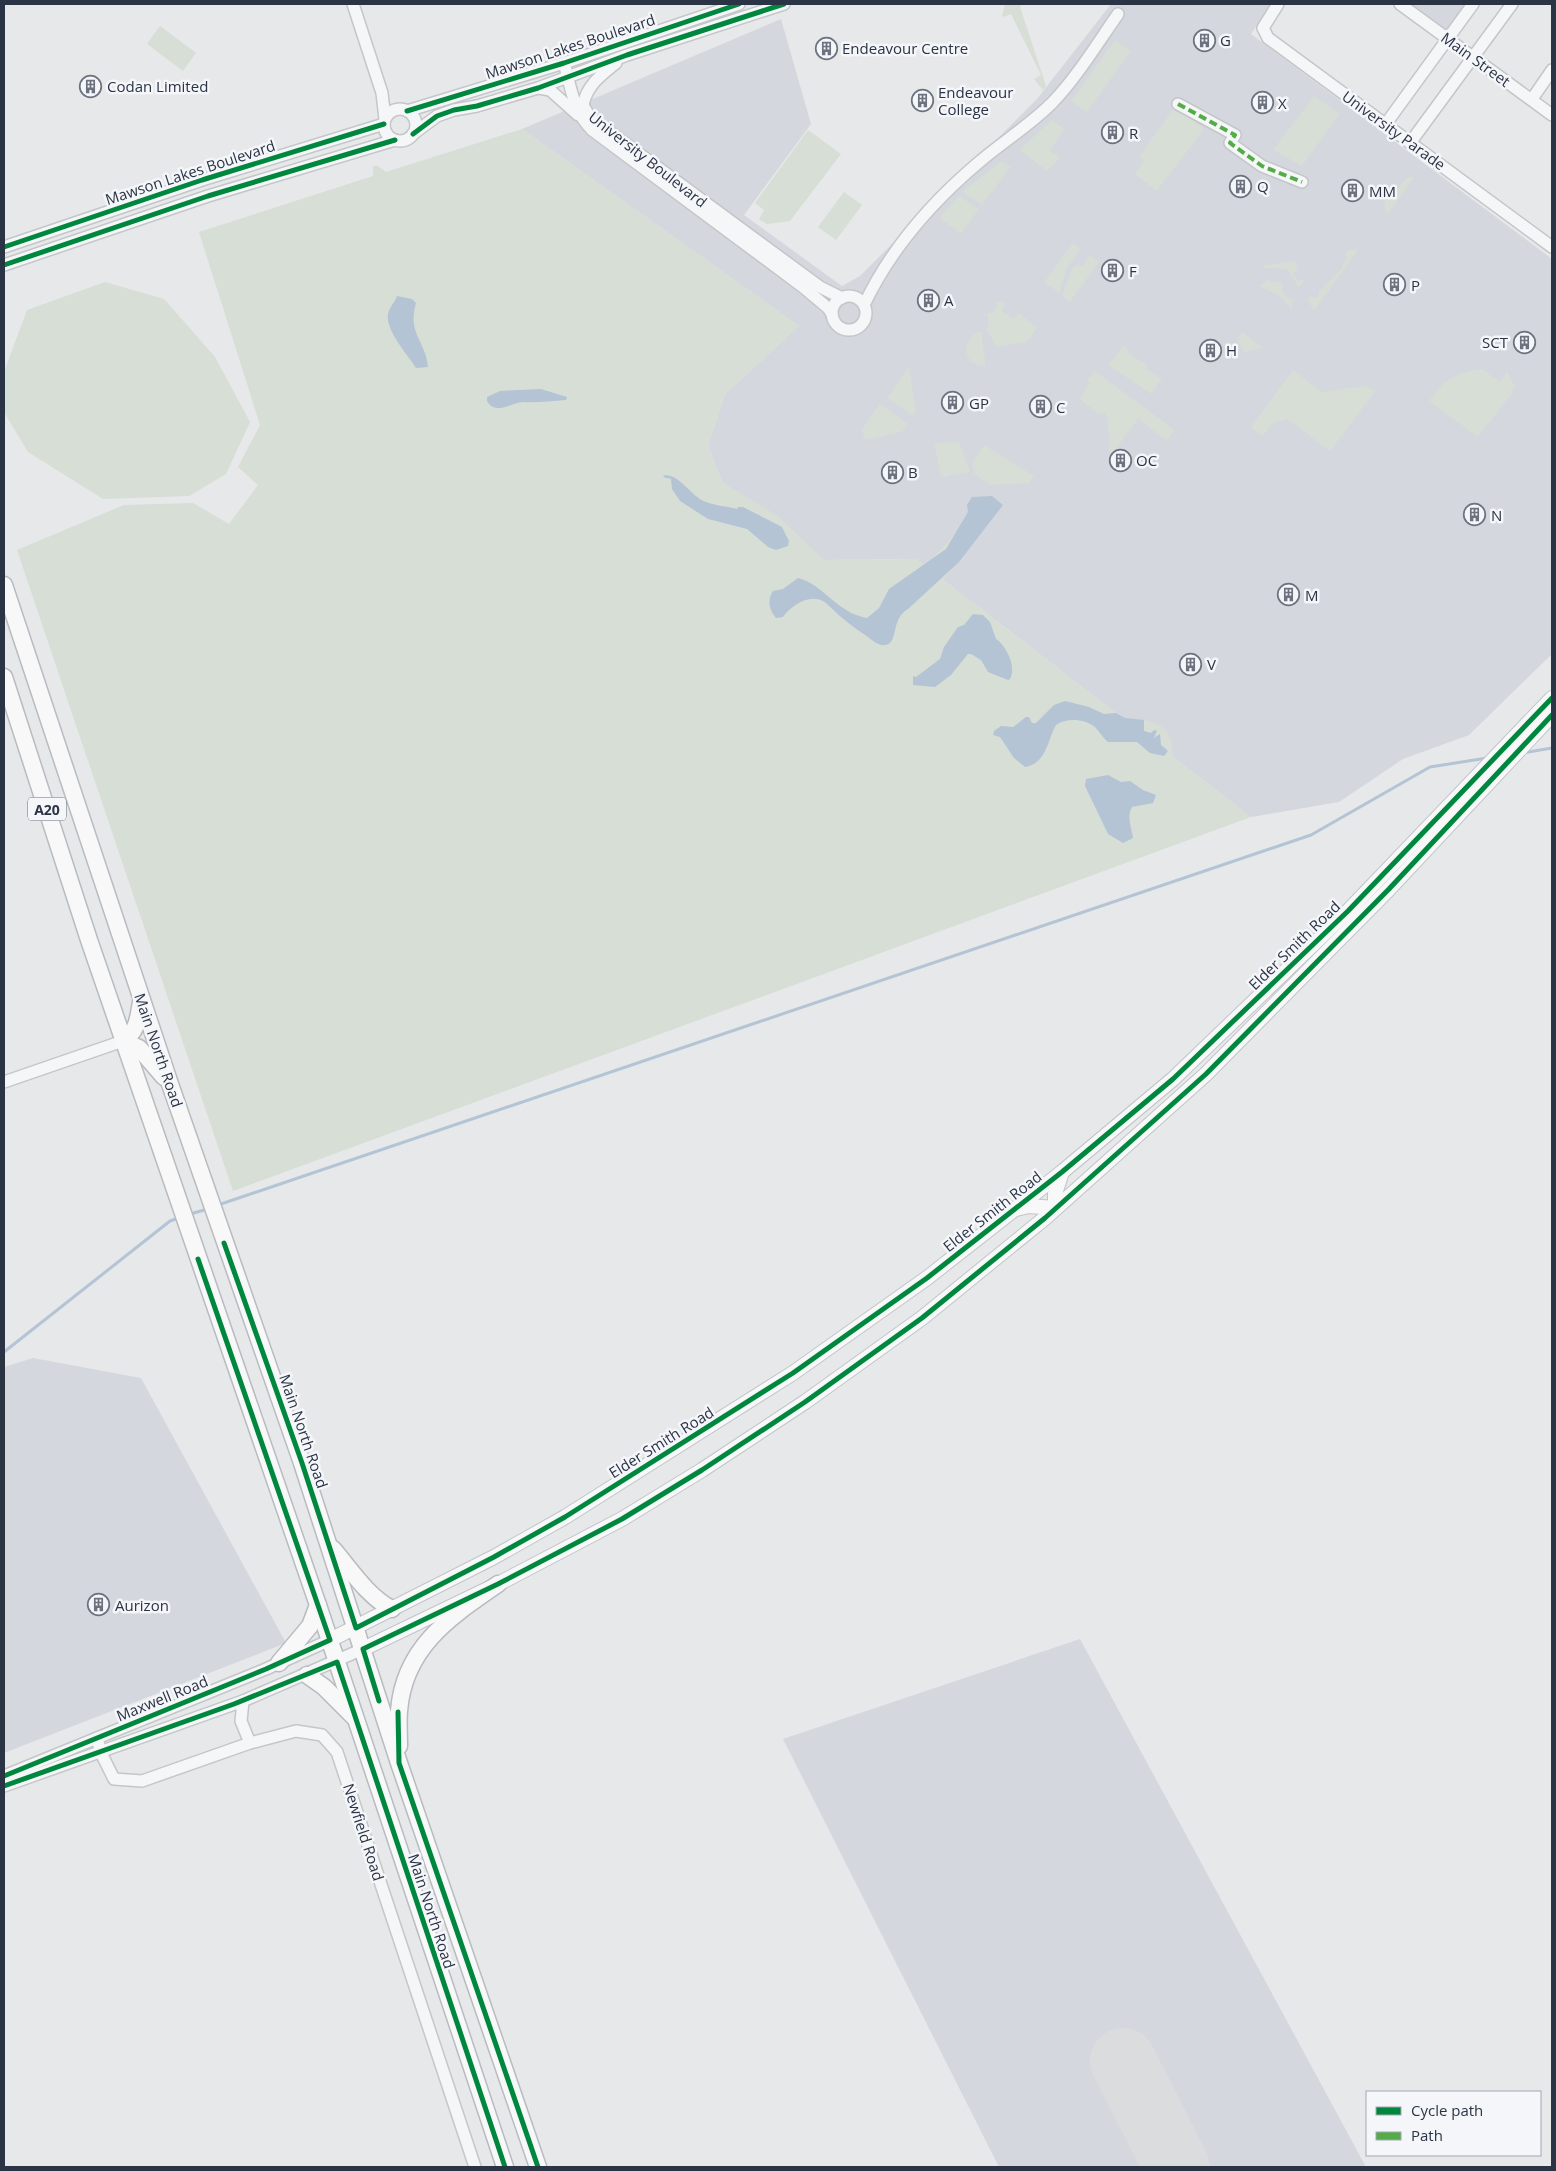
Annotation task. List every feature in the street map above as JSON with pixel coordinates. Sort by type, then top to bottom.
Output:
[{"type":"highway","name":"Main North Road","points":[[4,585],[170,1084],[330,1546],[399,1763],[538,2167]]},
{"type":"highway","name":"Main North Road","points":[[4,677],[123,1041],[330,1640],[505,2167]]},
{"type":"highway","points":[[123,1041],[132,1035],[135,1029],[141,998]]},
{"type":"highway","points":[[123,1041],[139,1048],[170,1084]]},
{"type":"highway","points":[[330,1546],[370,1592],[392,1610]]},
{"type":"highway","points":[[399,1763],[398,1712],[411,1664],[434,1632],[458,1611],[498,1584]]},
{"type":"highway","points":[[279,1663],[310,1626],[318,1605]]},
{"type":"highway","points":[[306,1675],[324,1687],[355,1719]]},
{"type":"main road","name":"Elder Smith Road","points":[[330,1640],[494,1557],[565,1517],[793,1374],[927,1278],[1062,1172],[1180,1072],[1348,911],[1552,698]]},
{"type":"main road","name":"Elder Smith Road","points":[[363,1649],[498,1584],[622,1519],[702,1470],[805,1402],[922,1318],[1055,1208],[1206,1074],[1335,944],[1552,715]]},
{"type":"main road","points":[[1015,1209],[1029,1206],[1055,1208],[1055,1194],[1062,1172]]},
{"type":"street","points":[[353,4],[382,92],[387,134],[395,140],[405,140],[413,134],[415,129],[414,119],[382,92]]},
{"type":"street","name":"Mawson Lakes Boulevard","points":[[405,110],[564,62],[739,4]]},
{"type":"street","name":"Mawson Lakes Boulevard","points":[[413,134],[438,116],[538,88],[627,56],[784,4]]},
{"type":"street","name":"University Parade","points":[[1278,4],[1263,28],[1266,37],[1552,247]]},
{"type":"street","name":"Main Street","points":[[1400,4],[1552,114]]},
{"type":"street","points":[[1385,124],[1473,4]]},
{"type":"street","points":[[1410,143],[1512,4]]},
{"type":"street","points":[[876,280],[835,303],[832,314],[837,326],[846,330],[852,330],[863,323],[866,317],[864,305],[876,280],[914,227],[949,188],[1036,118],[1053,101],[1118,14]]},
{"type":"street","points":[[583,106],[586,94],[598,77],[627,56]]},
{"type":"street","points":[[564,62],[568,78]]},
{"type":"street","points":[[1532,99],[1552,70]]},
{"type":"street","name":"University Boulevard","points":[[568,78],[576,85],[583,106],[590,117],[820,287],[848,297]]},
{"type":"street","name":"University Boulevard","points":[[568,78],[581,118],[602,140],[803,287],[828,308],[832,314]]},
{"type":"street","points":[[538,88],[550,90],[581,118]]},
{"type":"street","points":[[1178,104],[1235,136],[1230,142],[1262,166],[1302,182]]},
{"type":"street","points":[[385,122],[392,111],[405,110]]},
{"type":"street","name":"Mawson Lakes Boulevard","points":[[4,247],[202,180],[385,122]]},
{"type":"street","name":"Mawson Lakes Boulevard","points":[[4,265],[208,196],[395,140]]},
{"type":"street","points":[[848,297],[864,305]]},
{"type":"street","points":[[4,1082],[123,1041]]},
{"type":"street","name":"Maxwell Road","points":[[4,1776],[279,1663],[330,1640]]},
{"type":"street","name":"Maxwell Road","points":[[4,1786],[243,1701],[337,1662],[363,1649]]},
{"type":"street","points":[[186,1701],[192,1719]]},
{"type":"street","points":[[243,1701],[241,1721],[250,1743]]},
{"type":"street","name":"Newfield Road","points":[[101,1753],[114,1779],[142,1782],[250,1743],[296,1731],[322,1735],[337,1752],[475,2167]]},
{"type":"street","points":[[97,1738],[101,1753]]},
{"type":"shaded area","points":[[1005,4],[1022,4],[1020,7],[1046,86],[1043,90],[1034,79],[1041,75],[1011,14],[1002,16]]},
{"type":"shaded area","points":[[1111,4],[1271,4],[1251,34],[1552,259],[1552,654],[1469,735],[1403,759],[1339,802],[1251,817],[916,559],[824,560],[722,482],[708,446],[725,394],[799,326],[522,129],[781,19],[811,124],[744,215],[842,286],[860,276],[1037,99]]},
{"type":"shaded area","points":[[1400,4],[1473,4],[1448,39]]},
{"type":"shaded area","points":[[160,26],[196,53],[183,71],[147,44]]},
{"type":"shaded area","points":[[1115,40],[1131,51],[1087,112],[1071,101]]},
{"type":"shaded area","points":[[1314,96],[1340,114],[1302,166],[1273,150]]},
{"type":"shaded area","points":[[1175,107],[1204,129],[1157,191],[1136,175],[1144,160],[1139,156]]},
{"type":"shaded area","points":[[1052,120],[1065,129],[1050,150],[1060,158],[1047,171],[1019,150]]},
{"type":"shaded area","points":[[522,129],[799,326],[725,394],[708,446],[722,482],[778,516],[824,560],[916,559],[922,564],[931,560],[958,531],[946,549],[925,566],[940,578],[959,562],[943,580],[1167,752],[1167,749],[1161,745],[1160,734],[1153,739],[1151,733],[1144,731],[1144,720],[1158,724],[1167,732],[1171,742],[1173,757],[1251,817],[233,1191],[17,550],[124,505],[193,503],[229,524],[258,485],[238,467],[260,425],[199,232],[373,176],[373,166],[378,166],[386,172]]},
{"type":"shaded area","points":[[808,130],[841,154],[790,221],[767,224],[759,219],[764,210],[755,203]]},
{"type":"shaded area","points":[[1001,161],[1011,167],[982,205],[962,192]]},
{"type":"shaded area","points":[[1408,177],[1414,178],[1387,215],[1384,202]]},
{"type":"shaded area","points":[[844,192],[862,205],[836,240],[818,227]]},
{"type":"shaded area","points":[[959,196],[979,209],[961,234],[940,218]]},
{"type":"shaded area","points":[[1073,243],[1081,249],[1067,268],[1059,293],[1044,282]]},
{"type":"shaded area","points":[[1349,249],[1357,250],[1314,311],[1307,299],[1311,296],[1315,298],[1319,295],[1319,291],[1340,271],[1347,258],[1345,254]]},
{"type":"shaded area","points":[[1090,255],[1099,262],[1070,302],[1062,296],[1071,271],[1076,264],[1082,266]]},
{"type":"shaded area","points":[[1295,261],[1298,268],[1293,273],[1298,281],[1303,279],[1304,281],[1299,288],[1287,269],[1264,268],[1263,265]]},
{"type":"shaded area","points":[[1269,279],[1271,283],[1279,281],[1284,287],[1281,290],[1290,300],[1293,298],[1292,310],[1280,296],[1259,286]]},
{"type":"shaded area","points":[[105,282],[164,299],[215,357],[250,422],[226,474],[189,496],[103,499],[28,452],[4,412],[4,372],[27,310]]},
{"type":"shaded area","points":[[1002,301],[1006,303],[1001,310],[1013,319],[1019,313],[1037,328],[1027,342],[996,347],[986,328],[989,325],[987,313],[993,313],[997,307],[996,303]]},
{"type":"shaded area","points":[[981,331],[986,366],[972,362],[966,352],[969,339]]},
{"type":"shaded area","points":[[1242,332],[1263,348],[1244,352],[1238,338]]},
{"type":"shaded area","points":[[1124,345],[1129,349],[1128,353],[1148,366],[1147,369],[1162,379],[1151,394],[1108,365]]},
{"type":"shaded area","points":[[909,366],[916,412],[913,416],[887,398]]},
{"type":"shaded area","points":[[1482,369],[1500,382],[1507,372],[1515,386],[1512,390],[1513,392],[1478,437],[1429,401],[1451,378],[1465,372]]},
{"type":"shaded area","points":[[1293,370],[1322,392],[1364,386],[1376,390],[1330,451],[1287,419],[1273,423],[1263,436],[1251,427]]},
{"type":"shaded area","points":[[1095,371],[1175,430],[1167,441],[1138,419],[1112,454],[1109,452],[1106,413],[1099,414],[1079,399],[1090,383],[1087,380]]},
{"type":"shaded area","points":[[880,404],[908,424],[902,432],[864,440],[862,429]]},
{"type":"shaded area","points":[[959,442],[970,472],[941,477],[934,443]]},
{"type":"shaded area","points":[[984,445],[1034,476],[1029,483],[990,485],[974,473],[972,464]]},
{"type":"shaded area","points":[[33,1358],[141,1378],[286,1643],[4,1753],[4,1367]]},
{"type":"shaded area","points":[[1080,1639],[1366,2167],[999,2167],[783,1739]]},
{"type":"water","points":[[397,296],[412,299],[416,303],[414,314],[415,330],[427,358],[428,367],[416,368],[393,335],[388,314]]},
{"type":"water","points":[[541,389],[567,397],[566,400],[520,402],[500,408],[492,406],[487,401],[487,397],[500,391]]},
{"type":"water","points":[[665,475],[681,482],[706,502],[737,509],[738,507],[743,507],[782,527],[789,541],[788,546],[776,550],[768,547],[747,529],[708,519],[680,501],[672,489],[671,479],[663,477]]},
{"type":"water","points":[[992,496],[1003,505],[959,562],[902,613],[894,636],[889,644],[883,645],[874,642],[820,600],[808,599],[802,601],[791,608],[783,617],[776,618],[772,612],[769,601],[773,591],[783,589],[798,578],[815,586],[847,610],[867,618],[879,608],[889,589],[946,549],[968,512],[967,505],[972,497]]},
{"type":"water","points":[[973,614],[983,615],[990,622],[996,639],[1007,651],[1012,669],[1010,679],[1008,680],[988,672],[981,660],[968,654],[951,675],[935,687],[913,685],[913,676],[916,677],[940,659],[944,647],[958,627],[964,625]]},
{"type":"water","points":[[1065,701],[1089,707],[1104,714],[1116,713],[1125,718],[1144,720],[1144,731],[1151,733],[1154,730],[1157,731],[1154,738],[1160,734],[1161,745],[1168,751],[1164,756],[1150,753],[1137,742],[1108,742],[1091,724],[1071,720],[1060,722],[1056,725],[1042,756],[1032,765],[1025,767],[1014,758],[1000,737],[993,735],[994,731],[1001,726],[1013,727],[1026,717],[1029,717],[1032,723],[1036,723],[1054,705]]},
{"type":"water","points":[[1108,775],[1121,782],[1130,781],[1143,790],[1156,795],[1153,803],[1132,807],[1129,818],[1133,838],[1123,843],[1108,834],[1085,786],[1086,779]]},
{"type":"waterway","points":[[1523,753],[1552,748]]},
{"type":"waterway","points":[[218,1205],[1311,835],[1430,767],[1487,758]]},
{"type":"waterway","points":[[190,1214],[208,1209]]},
{"type":"waterway","points":[[4,1352],[170,1221],[179,1218]]},
{"type":"runway","points":[[1123,2061],[1177,2167]]},
{"type":"marked path","points":[[1178,104],[1235,135],[1230,143],[1262,166],[1302,182]]},
{"type":"cycle path","points":[[407,111],[564,63],[739,4]]},
{"type":"cycle path","points":[[413,134],[437,116],[454,110],[477,106],[538,88],[627,55],[784,4]]},
{"type":"cycle path","points":[[4,247],[202,180],[384,124]]},
{"type":"cycle path","points":[[4,265],[208,196],[395,140]]},
{"type":"cycle path","points":[[224,1243],[302,1463],[356,1628],[494,1557],[565,1517],[793,1373],[927,1278],[1062,1172],[1173,1079],[1348,911],[1552,698]]},
{"type":"cycle path","points":[[379,1701],[363,1649],[498,1584],[622,1519],[702,1470],[805,1402],[922,1318],[1045,1218],[1206,1074],[1389,889],[1552,715]]},
{"type":"cycle path","points":[[4,1776],[266,1669],[330,1640],[198,1259]]},
{"type":"cycle path","points":[[4,1786],[234,1704],[337,1662],[505,2167]]},
{"type":"cycle path","points":[[398,1712],[399,1763],[538,2167]]},
{"type":"place","name":"G","points":[[1204,40]]},
{"type":"place","name":"Endeavour Centre","points":[[826,48]]},
{"type":"place","name":"Codan Limited","points":[[91,86]]},
{"type":"place","name":"Endeavour College","points":[[922,101]]},
{"type":"place","name":"X","points":[[1262,103]]},
{"type":"place","name":"R","points":[[1113,133]]},
{"type":"place","name":"Q","points":[[1241,186]]},
{"type":"place","name":"MM","points":[[1353,191]]},
{"type":"place","name":"F","points":[[1113,271]]},
{"type":"place","name":"P","points":[[1395,285]]},
{"type":"place","name":"A","points":[[928,300]]},
{"type":"place","name":"SCT","points":[[1524,342]]},
{"type":"place","name":"H","points":[[1210,350]]},
{"type":"place","name":"GP","points":[[953,403]]},
{"type":"place","name":"C","points":[[1040,407]]},
{"type":"place","name":"OC","points":[[1120,460]]},
{"type":"place","name":"B","points":[[892,472]]},
{"type":"place","name":"N","points":[[1475,515]]},
{"type":"place","name":"M","points":[[1289,595]]},
{"type":"place","name":"V","points":[[1191,664]]},
{"type":"place","name":"Aurizon","points":[[99,1605]]}]
